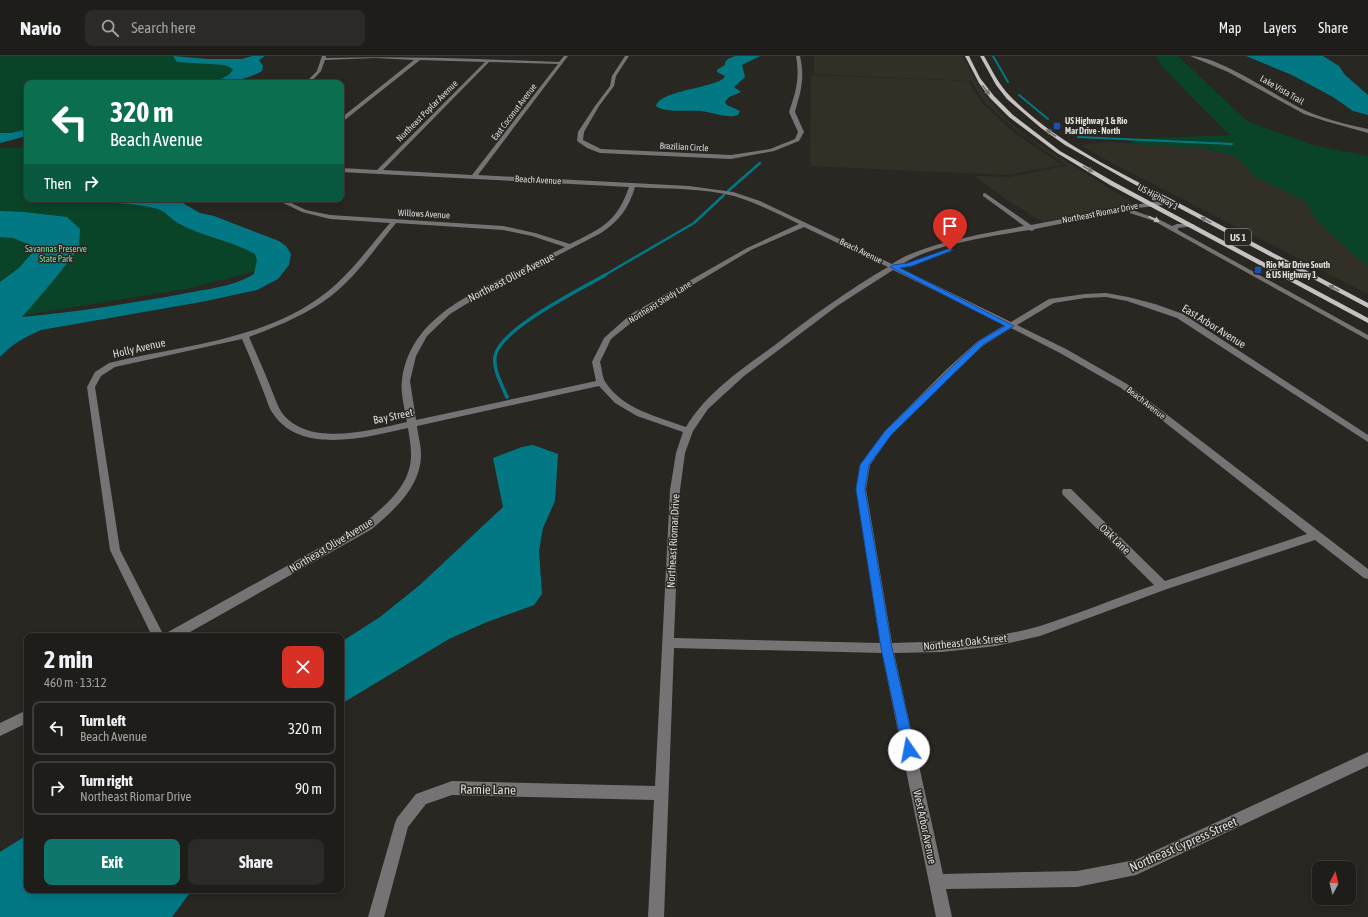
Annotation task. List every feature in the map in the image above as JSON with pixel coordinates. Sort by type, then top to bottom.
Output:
[{"type":"main road","name":"US Highway 1","points":[[967,56],[982,85],[992,98],[1025,128],[1079,164],[1368,321]]},
{"type":"main road","name":"US Highway 1","points":[[982,56],[998,85],[1009,98],[1043,127],[1097,162],[1368,306]]},
{"type":"street","name":"East Coconut Avenue","points":[[474,177],[566,56]]},
{"type":"street","name":"Brazilian Circle","points":[[627,56],[614,76],[612,86],[596,106],[581,132],[580,141],[589,148],[600,152],[731,157],[772,150],[797,140],[801,132],[792,112],[799,89],[800,76],[798,56]]},
{"type":"street","name":"Lake Vista Trail","points":[[1192,56],[1231,70],[1305,112],[1332,122],[1368,130]]},
{"type":"street","points":[[310,80],[319,71],[324,58],[375,57],[561,63]]},
{"type":"street","points":[[344,119],[419,58]]},
{"type":"street","name":"Northeast Poplar Avenue","points":[[378,172],[489,60]]},
{"type":"street","name":"Beach Avenue","points":[[344,170],[689,188],[733,194],[751,199],[1063,351],[1124,386],[1368,575]]},
{"type":"street","name":"Northeast Olive Avenue","points":[[177,633],[368,526],[395,503],[411,480],[416,454],[406,381],[412,356],[424,335],[447,312],[478,293],[599,232],[616,220],[627,204],[633,186]]},
{"type":"street","points":[[985,195],[1033,229]]},
{"type":"street","name":"Willows Avenue","points":[[284,202],[304,211],[321,215],[394,222],[503,228],[533,234],[570,246]]},
{"type":"street","name":"Northeast Riomar Drive","points":[[656,917],[675,490],[680,457],[688,431],[705,408],[753,365],[826,310],[893,267],[909,265],[958,248],[1033,229],[1172,202]]},
{"type":"street","name":"Northeast Riomar Drive","points":[[1033,229],[1132,212],[1154,205]]},
{"type":"street","points":[[1132,212],[1148,216],[1175,230],[1368,338]]},
{"type":"street","name":"Holly Avenue","points":[[157,633],[116,550],[91,387],[98,374],[112,365],[245,336],[293,317],[329,294],[349,275],[394,222]]},
{"type":"street","name":"Northeast Shady Lane","points":[[688,431],[640,414],[618,401],[601,383],[596,362],[608,338],[634,316],[749,249],[805,224]]},
{"type":"street","points":[[1175,230],[1175,227],[1177,226],[1192,226]]},
{"type":"street","name":"East Arbor Avenue","points":[[1010,326],[1052,301],[1085,296],[1106,295],[1128,299],[1152,306],[1180,316],[1368,439]]},
{"type":"street","name":"West Arbor Avenue","points":[[944,917],[887,648],[861,489],[865,465],[888,433],[949,372],[982,343],[1010,326]]},
{"type":"street","name":"Bay Street","points":[[245,336],[277,413],[291,427],[312,435],[340,437],[362,435],[601,383]]},
{"type":"street","name":"Oak Lane","points":[[1067,492],[1163,586]]},
{"type":"street","name":"Northeast Oak Street","points":[[668,643],[887,648],[942,647],[996,641],[1040,631],[1163,586],[1316,535]]},
{"type":"street","points":[[0,730],[24,718]]},
{"type":"street","name":"Northeast Cypress Street","points":[[937,882],[1077,879],[1136,867],[1368,759]]},
{"type":"street","name":"Ramie Lane","points":[[376,917],[402,823],[421,799],[452,788],[662,793]]},
{"type":"shaded area","points":[[814,56],[962,56],[981,89],[1003,116],[1026,136],[1134,204],[1043,222],[1010,202],[974,176],[1009,177],[1066,165],[1017,131],[985,103],[971,81],[814,74]]},
{"type":"shaded area","points":[[811,75],[968,81],[982,103],[1013,132],[1062,165],[1007,175],[810,166]]},
{"type":"shaded area","points":[[1109,142],[1203,148],[1235,156],[1255,177],[1305,201],[1316,220],[1349,250],[1349,252],[1368,267],[1368,294],[1112,163],[1081,145]]},
{"type":"green space","points":[[0,56],[178,56],[191,60],[236,63],[241,75],[221,80],[24,80],[24,132],[0,137]]},
{"type":"green space","points":[[1156,56],[1178,56],[1247,121],[1312,145],[1368,156],[1368,267],[1349,252],[1349,250],[1316,220],[1305,201],[1255,177],[1235,156],[1203,148],[1130,144],[1134,139],[1232,135],[1226,132],[1162,66]]},
{"type":"green space","name":"Savannas Preserve State Park","points":[[0,148],[24,148],[24,202],[152,202],[243,228],[271,267],[186,289],[0,319]]},
{"type":"water","points":[[173,56],[208,59],[242,59],[252,56],[265,56],[259,60],[263,66],[262,71],[238,80],[215,80],[227,76],[233,69],[225,65],[177,62]]},
{"type":"water","points":[[735,56],[760,56],[742,65],[745,77],[734,87],[741,92],[729,97],[725,102],[727,105],[740,111],[738,115],[730,116],[701,111],[665,110],[656,106],[660,100],[668,96],[721,80],[725,76],[717,72],[717,70],[725,65],[725,62],[728,59]]},
{"type":"water","points":[[1246,56],[1323,56],[1339,66],[1345,75],[1368,95],[1368,115],[1353,111],[1333,97],[1292,75]]},
{"type":"water","points":[[24,130],[24,137],[0,143],[0,133],[12,133]]},
{"type":"water","points":[[101,202],[181,202],[200,213],[214,216],[279,241],[286,246],[291,254],[289,265],[278,279],[257,290],[201,302],[41,330],[19,341],[0,357],[0,282],[19,268],[32,253],[28,244],[13,238],[0,237],[0,211],[67,217],[80,229],[79,248],[22,317],[62,313],[210,289],[237,282],[254,274],[257,260],[255,254],[236,245],[187,228],[161,210],[139,205]]},
{"type":"water","points":[[533,445],[558,454],[555,501],[543,528],[539,551],[542,594],[534,605],[487,622],[449,639],[344,702],[344,640],[380,617],[421,584],[503,507],[493,458],[522,447]]},
{"type":"water","points":[[24,837],[24,893],[190,893],[172,917],[0,917],[0,852]]},
{"type":"waterway","points":[[993,56],[1008,82]]},
{"type":"waterway","points":[[1019,95],[1048,119]]},
{"type":"waterway","points":[[1078,137],[1232,144]]},
{"type":"waterway","points":[[728,191],[760,163]]},
{"type":"waterway","points":[[603,276],[694,223],[724,195]]},
{"type":"waterway","points":[[507,397],[495,367],[495,356],[500,345],[526,322],[605,275]]},
{"type":"place","name":"US Highway 1 & Rio Mar Drive - North","points":[[1057,126]]},
{"type":"place","name":"Rio Mar Drive South & US Highway 1","points":[[1258,270]]},
{"type":"route","points":[[909,750],[887,648],[861,489],[865,465],[888,433],[949,372],[982,343],[1010,326],[893,267],[909,265],[950,250]]}]
